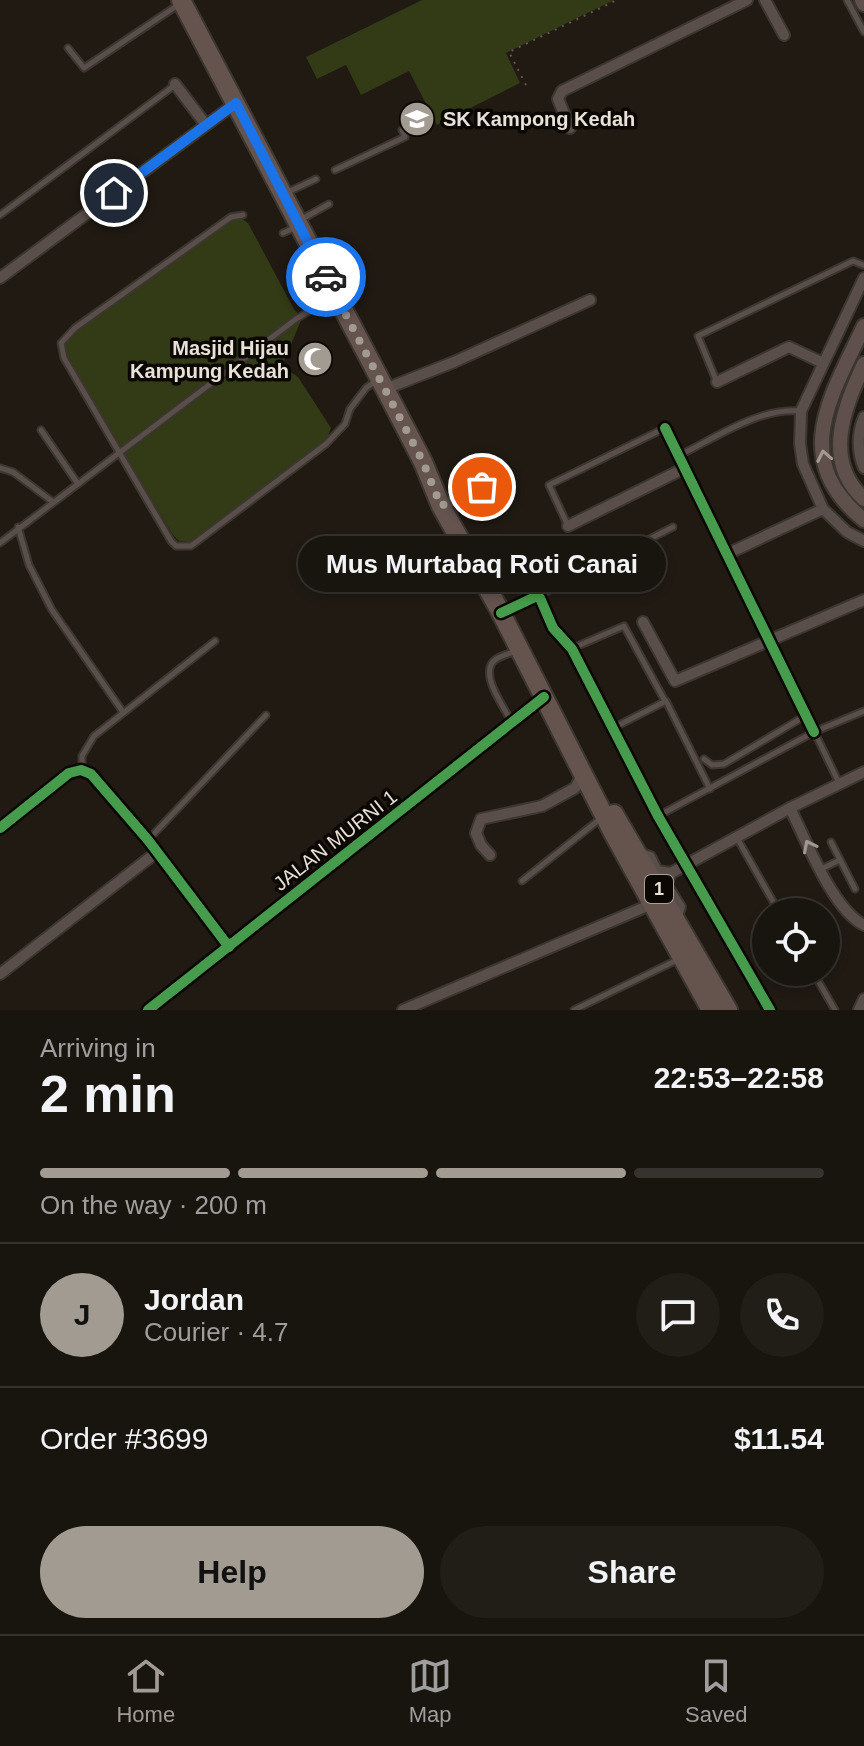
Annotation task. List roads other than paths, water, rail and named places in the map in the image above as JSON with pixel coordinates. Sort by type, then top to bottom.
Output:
[{"type":"highway","name":"1","points":[[182,1],[283,195],[292,227],[335,295],[423,462],[441,506],[520,649],[544,697],[575,784],[604,815],[711,1010]]},
{"type":"highway","name":"1","points":[[575,784],[625,828],[728,1010]]},
{"type":"street","points":[[570,128],[558,99],[562,91],[747,0]]},
{"type":"street","points":[[765,0],[784,35]]},
{"type":"street","points":[[175,84],[206,125]]},
{"type":"street","points":[[0,278],[236,103]]},
{"type":"street","points":[[864,272],[801,411],[800,444],[803,464],[823,509],[847,532],[864,541]]},
{"type":"street","points":[[382,384],[454,362],[590,300]]},
{"type":"street","points":[[864,326],[826,410],[821,435],[831,483],[864,520]]},
{"type":"street","points":[[717,382],[789,347],[823,363]]},
{"type":"street","points":[[864,364],[845,407],[840,428],[840,451],[845,473],[855,491],[864,499]]},
{"type":"street","points":[[864,417],[859,427],[859,447],[864,468]]},
{"type":"street","points":[[665,428],[814,732]]},
{"type":"street","points":[[568,526],[685,468]]},
{"type":"street","points":[[441,506],[503,478]]},
{"type":"street","points":[[727,554],[823,509]]},
{"type":"street","points":[[501,613],[537,596],[553,628],[572,649],[658,816],[770,1010]]},
{"type":"street","points":[[643,622],[675,681],[864,600]]},
{"type":"street","name":"JALAN MURNI 1","points":[[148,1010],[544,697]]},
{"type":"street","points":[[0,828],[69,773],[81,770],[91,774],[148,840],[229,947]]},
{"type":"street","points":[[638,853],[650,857],[657,871],[671,873],[790,808],[864,772]]},
{"type":"street","points":[[490,855],[476,833],[481,819],[538,808],[575,784]]},
{"type":"street","points":[[790,808],[837,901],[855,921],[864,925]]},
{"type":"street","points":[[0,974],[157,852]]},
{"type":"street","points":[[671,873],[666,885],[680,907],[676,918]]},
{"type":"street","points":[[403,1010],[652,904]]},
{"type":"street","points":[[859,1010],[864,999]]},
{"type":"lane","points":[[847,0],[864,32]]},
{"type":"lane","points":[[68,48],[84,68],[182,1]]},
{"type":"lane","points":[[0,215],[175,84]]},
{"type":"lane","points":[[335,170],[405,137],[402,130],[426,118]]},
{"type":"lane","points":[[283,195],[316,179]]},
{"type":"lane","points":[[292,227],[329,204]]},
{"type":"lane","points":[[243,215],[231,217],[64,337],[61,347],[64,358],[171,541],[176,546],[191,546],[326,444],[345,424],[350,409],[366,388],[382,384]]},
{"type":"lane","points":[[717,382],[698,336],[853,261],[864,272]]},
{"type":"lane","points":[[0,543],[307,311],[335,295]]},
{"type":"lane","points":[[302,302],[307,311]]},
{"type":"lane","points":[[679,455],[766,414],[783,410],[801,411]]},
{"type":"lane","points":[[568,526],[549,485],[665,428]]},
{"type":"lane","points":[[41,430],[78,484]]},
{"type":"lane","points":[[0,468],[13,472],[53,502]]},
{"type":"lane","points":[[18,527],[29,565],[52,610],[123,712]]},
{"type":"lane","points":[[537,596],[673,527]]},
{"type":"lane","points":[[572,649],[624,626],[710,789]]},
{"type":"lane","points":[[81,770],[87,745],[94,736],[215,641]]},
{"type":"lane","points":[[512,722],[488,676],[495,660],[520,649]]},
{"type":"lane","points":[[613,728],[666,701]]},
{"type":"lane","points":[[658,816],[814,732],[864,711]]},
{"type":"lane","points":[[148,840],[266,715]]},
{"type":"lane","points":[[704,759],[712,765],[724,764],[806,715]]},
{"type":"lane","points":[[814,732],[839,783]]},
{"type":"lane","points":[[522,881],[553,860],[604,815]]},
{"type":"lane","points":[[736,837],[771,898]]},
{"type":"lane","points":[[831,842],[855,889]]},
{"type":"lane","points":[[821,869],[840,860]]},
{"type":"lane","points":[[574,1010],[681,957]]},
{"type":"lane","points":[[821,986],[835,1010]]},
{"type":"place","name":"SK Kampong Kedah","points":[[417,119]]},
{"type":"place","name":"Masjid Hijau Kampung Kedah","points":[[315,359]]},
{"type":"place","name":"Mus Murtabaq Roti Canai","points":[[482,487]]}]
